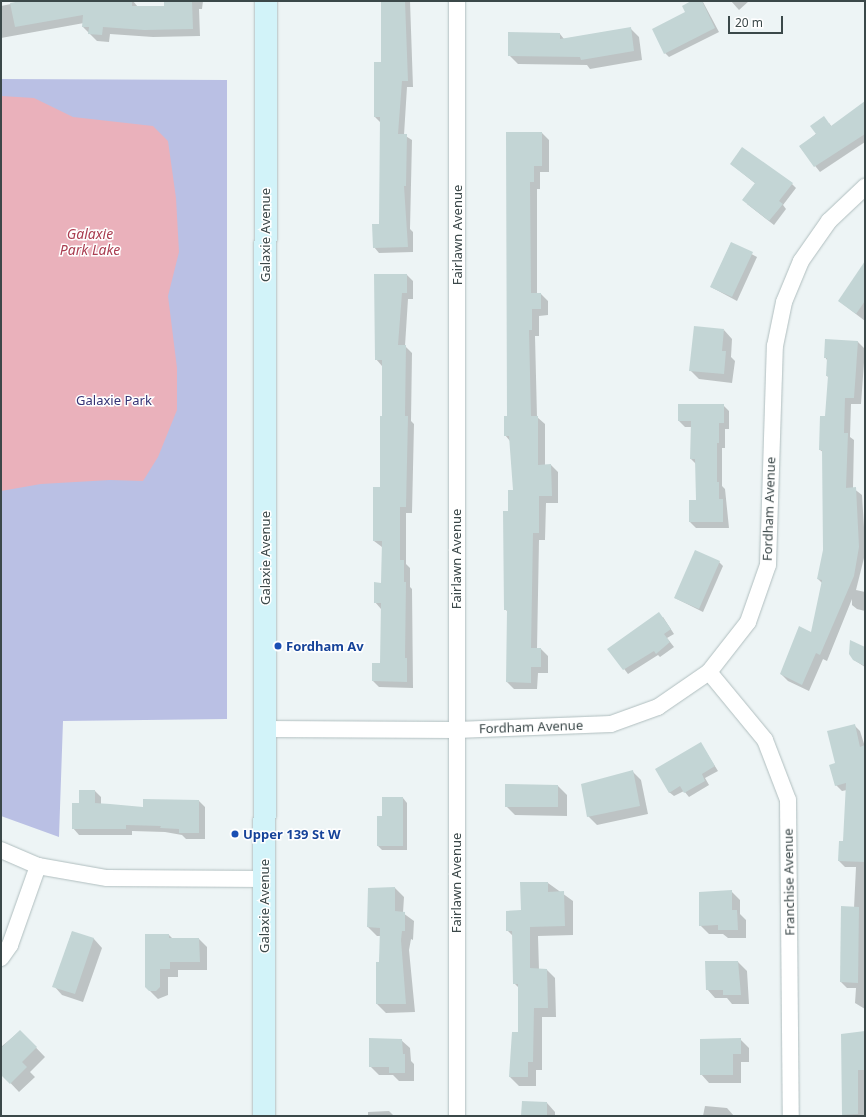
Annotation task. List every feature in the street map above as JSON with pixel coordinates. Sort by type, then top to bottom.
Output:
[{"type":"street","name":"Galaxie Avenue","points":[[264,1116],[266,1]]},
{"type":"street","name":"Fairlawn Avenue","points":[[457,1],[457,1116]]},
{"type":"street","name":"Fordham Avenue","points":[[264,729],[456,730],[611,724],[658,707],[709,672],[748,622],[768,565],[775,346],[784,302],[801,261],[825,227],[865,187]]},
{"type":"street","name":"Franchise Avenue","points":[[709,672],[765,740],[788,800],[791,1116]]},
{"type":"street","points":[[1,850],[38,866],[107,878],[264,879]]},
{"type":"street","points":[[1,958],[10,945],[38,866]]},
{"type":"green space","name":"Galaxie Park","points":[[1,79],[227,80],[227,719],[63,721],[59,837],[1,816]]},
{"type":"water","name":"Galaxie Park Lake","points":[[1,96],[34,98],[73,117],[153,126],[168,141],[176,198],[179,252],[168,296],[177,368],[177,410],[158,457],[143,481],[110,480],[41,484],[1,491]]},
{"type":"building","points":[[21,1],[132,1],[132,6],[164,6],[164,2],[192,1],[193,29],[144,30],[103,27],[102,35],[88,34],[89,27],[82,27],[83,15],[15,27],[10,3]]},
{"type":"building","points":[[381,1],[405,1],[408,81],[402,81],[398,134],[407,134],[406,186],[404,186],[408,247],[373,248],[372,224],[379,224],[380,117],[374,117],[374,62],[381,62]]},
{"type":"building","points":[[691,1],[702,1],[715,28],[664,54],[652,29],[685,12],[682,6]]},
{"type":"building","points":[[631,27],[634,51],[581,60],[580,57],[508,56],[508,32],[560,33],[560,39]]},
{"type":"building","points":[[865,101],[865,134],[814,167],[799,146],[816,134],[810,126],[824,116],[831,126]]},
{"type":"building","points":[[506,132],[542,132],[542,166],[534,166],[534,182],[530,182],[531,293],[541,293],[541,309],[532,309],[532,330],[529,330],[531,416],[538,416],[538,465],[551,464],[552,496],[539,496],[539,533],[533,533],[531,648],[541,648],[541,667],[531,667],[531,683],[506,682],[507,610],[504,610],[503,511],[508,511],[508,490],[513,490],[509,436],[504,436],[504,416],[507,416]]},
{"type":"building","points":[[742,147],[793,183],[779,201],[783,204],[769,221],[742,200],[755,183],[730,164]]},
{"type":"building","points":[[731,242],[753,252],[732,297],[710,287]]},
{"type":"building","points":[[865,261],[865,301],[856,314],[838,301]]},
{"type":"building","points":[[374,274],[407,274],[407,293],[402,293],[398,345],[406,345],[405,416],[408,416],[406,507],[400,507],[400,560],[404,560],[404,582],[406,582],[405,658],[407,658],[407,682],[372,681],[372,663],[380,663],[381,603],[374,603],[374,582],[381,583],[382,541],[373,541],[373,487],[380,487],[380,416],[382,416],[382,360],[375,360]]},
{"type":"building","points":[[694,326],[724,329],[722,351],[726,351],[724,374],[689,371]]},
{"type":"building","points":[[825,339],[858,341],[854,398],[845,398],[844,433],[848,433],[846,488],[856,487],[859,547],[854,576],[820,655],[816,653],[802,685],[780,674],[799,626],[811,632],[822,580],[817,579],[823,550],[822,450],[819,450],[820,416],[825,416],[828,376],[826,376],[827,358],[824,358]]},
{"type":"building","points":[[678,404],[724,404],[724,423],[719,423],[719,443],[717,443],[717,482],[719,482],[719,499],[723,499],[723,522],[689,522],[689,500],[696,500],[695,459],[690,459],[691,421],[678,421]]},
{"type":"building","points":[[695,550],[720,561],[699,609],[674,598]]},
{"type":"building","points":[[659,612],[671,629],[664,634],[670,642],[656,654],[654,651],[623,670],[607,649]]},
{"type":"building","points":[[850,640],[865,647],[865,666],[853,660],[849,654]]},
{"type":"building","points":[[855,724],[860,747],[865,745],[865,862],[838,861],[839,841],[843,841],[846,783],[835,786],[829,765],[835,763],[827,731]]},
{"type":"building","points":[[701,742],[715,766],[702,774],[705,781],[684,793],[680,786],[669,793],[655,769]]},
{"type":"building","points":[[633,770],[640,806],[587,817],[581,784]]},
{"type":"building","points":[[505,784],[558,785],[558,807],[505,807]]},
{"type":"building","points":[[79,790],[95,790],[95,803],[143,807],[143,799],[199,800],[199,833],[179,833],[179,829],[160,828],[161,826],[126,825],[126,829],[72,829],[72,803],[79,803]]},
{"type":"building","points":[[382,797],[403,797],[403,846],[377,846],[377,816],[382,816]]},
{"type":"building","points":[[520,882],[548,882],[548,892],[564,891],[565,926],[530,927],[530,968],[547,969],[548,1008],[534,1008],[533,1062],[528,1062],[528,1077],[509,1077],[512,1032],[518,1032],[518,984],[513,984],[512,931],[506,931],[506,911],[521,910]]},
{"type":"building","points":[[395,887],[395,911],[405,912],[405,931],[402,931],[401,940],[406,1004],[376,1004],[376,962],[379,962],[380,928],[367,927],[368,888]]},
{"type":"building","points":[[732,890],[732,910],[737,910],[738,930],[718,930],[718,925],[699,926],[699,892]]},
{"type":"building","points":[[841,906],[859,907],[858,983],[840,982]]},
{"type":"building","points":[[72,931],[94,938],[75,994],[52,987]]},
{"type":"building","points":[[145,934],[169,934],[169,938],[199,938],[200,962],[170,962],[170,969],[160,969],[160,987],[156,991],[149,991],[145,987]]},
{"type":"building","points":[[705,961],[738,961],[741,995],[723,995],[723,990],[706,990]]},
{"type":"building","points":[[20,1030],[37,1047],[22,1062],[27,1067],[10,1084],[1,1075],[1,1048]]},
{"type":"building","points":[[865,1031],[865,1070],[858,1070],[858,1114],[842,1115],[841,1034]]},
{"type":"building","points":[[369,1038],[402,1039],[403,1054],[405,1054],[405,1073],[389,1073],[389,1067],[369,1067]]},
{"type":"building","points":[[741,1038],[741,1054],[733,1054],[733,1075],[700,1075],[700,1039]]},
{"type":"building","points":[[522,1101],[547,1102],[547,1116],[521,1116]]},
{"type":"place","name":"Fordham Av","points":[[278,646]]},
{"type":"place","name":"Upper 139 St W","points":[[235,834]]}]
